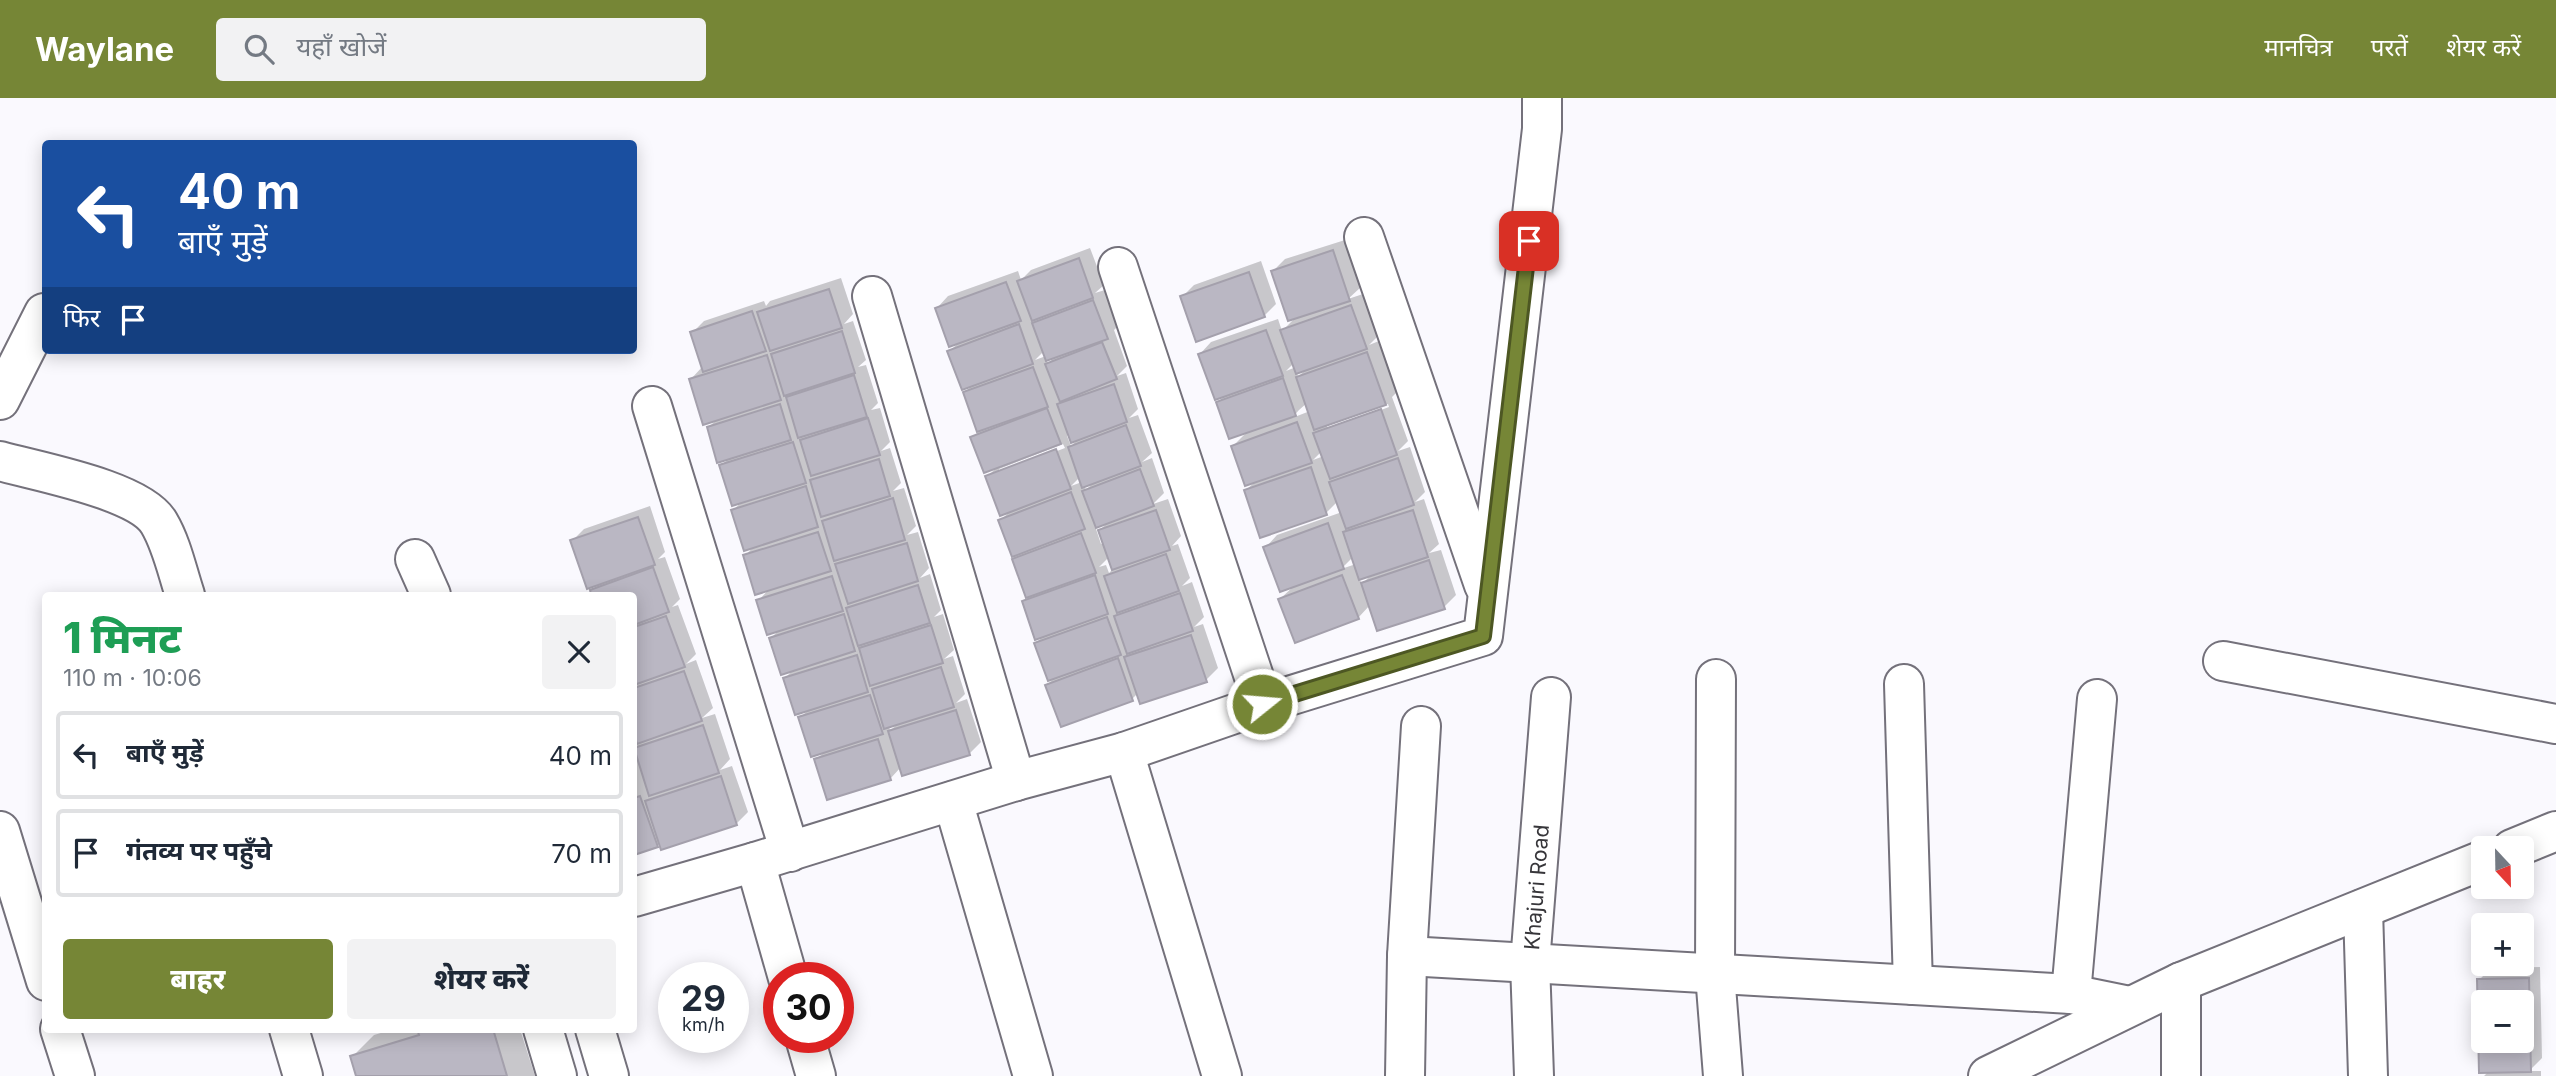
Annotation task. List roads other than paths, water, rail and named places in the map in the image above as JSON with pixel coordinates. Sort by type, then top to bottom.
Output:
[{"type":"street","points":[[637,896],[1016,781],[1124,752],[1262,704],[1483,636],[1542,129],[1542,98]]},
{"type":"street","points":[[1364,237],[1488,594]]},
{"type":"street","points":[[1118,267],[1262,704]]},
{"type":"street","points":[[872,296],[1016,781]]},
{"type":"street","points":[[0,400],[42,317]]},
{"type":"street","points":[[652,406],[772,857],[786,962]]},
{"type":"street","points":[[0,461],[122,495],[144,506],[158,521],[166,538],[184,592]]},
{"type":"street","points":[[421,592],[415,559],[430,592]]},
{"type":"street","points":[[2223,661],[2556,724]]},
{"type":"street","points":[[1716,679],[1715,974],[1723,1076]]},
{"type":"street","points":[[1904,684],[1913,985]]},
{"type":"street","name":"Khajuri Road","points":[[1534,1076],[1530,963],[1551,697]]},
{"type":"street","points":[[2071,994],[2096,699]]},
{"type":"street","points":[[1405,1076],[1407,956],[1421,726]]},
{"type":"street","points":[[1124,752],[1223,1076]]},
{"type":"street","points":[[953,801],[1033,1076]]},
{"type":"street","points":[[0,831],[20,883],[42,966]]},
{"type":"street","points":[[2534,842],[2556,836]]},
{"type":"street","points":[[1988,1076],[2181,982],[2471,865]]},
{"type":"street","points":[[2363,909],[2368,1076]]},
{"type":"street","points":[[1407,956],[2071,994],[2130,1006]]},
{"type":"street","points":[[2181,982],[2181,1076]]},
{"type":"street","points":[[61,1033],[75,1076]]},
{"type":"street","points":[[290,1033],[303,1076]]},
{"type":"street","points":[[544,1033],[557,1076]]},
{"type":"street","points":[[596,1033],[609,1076]]},
{"type":"street","points":[[809,1053],[816,1076]]}]
